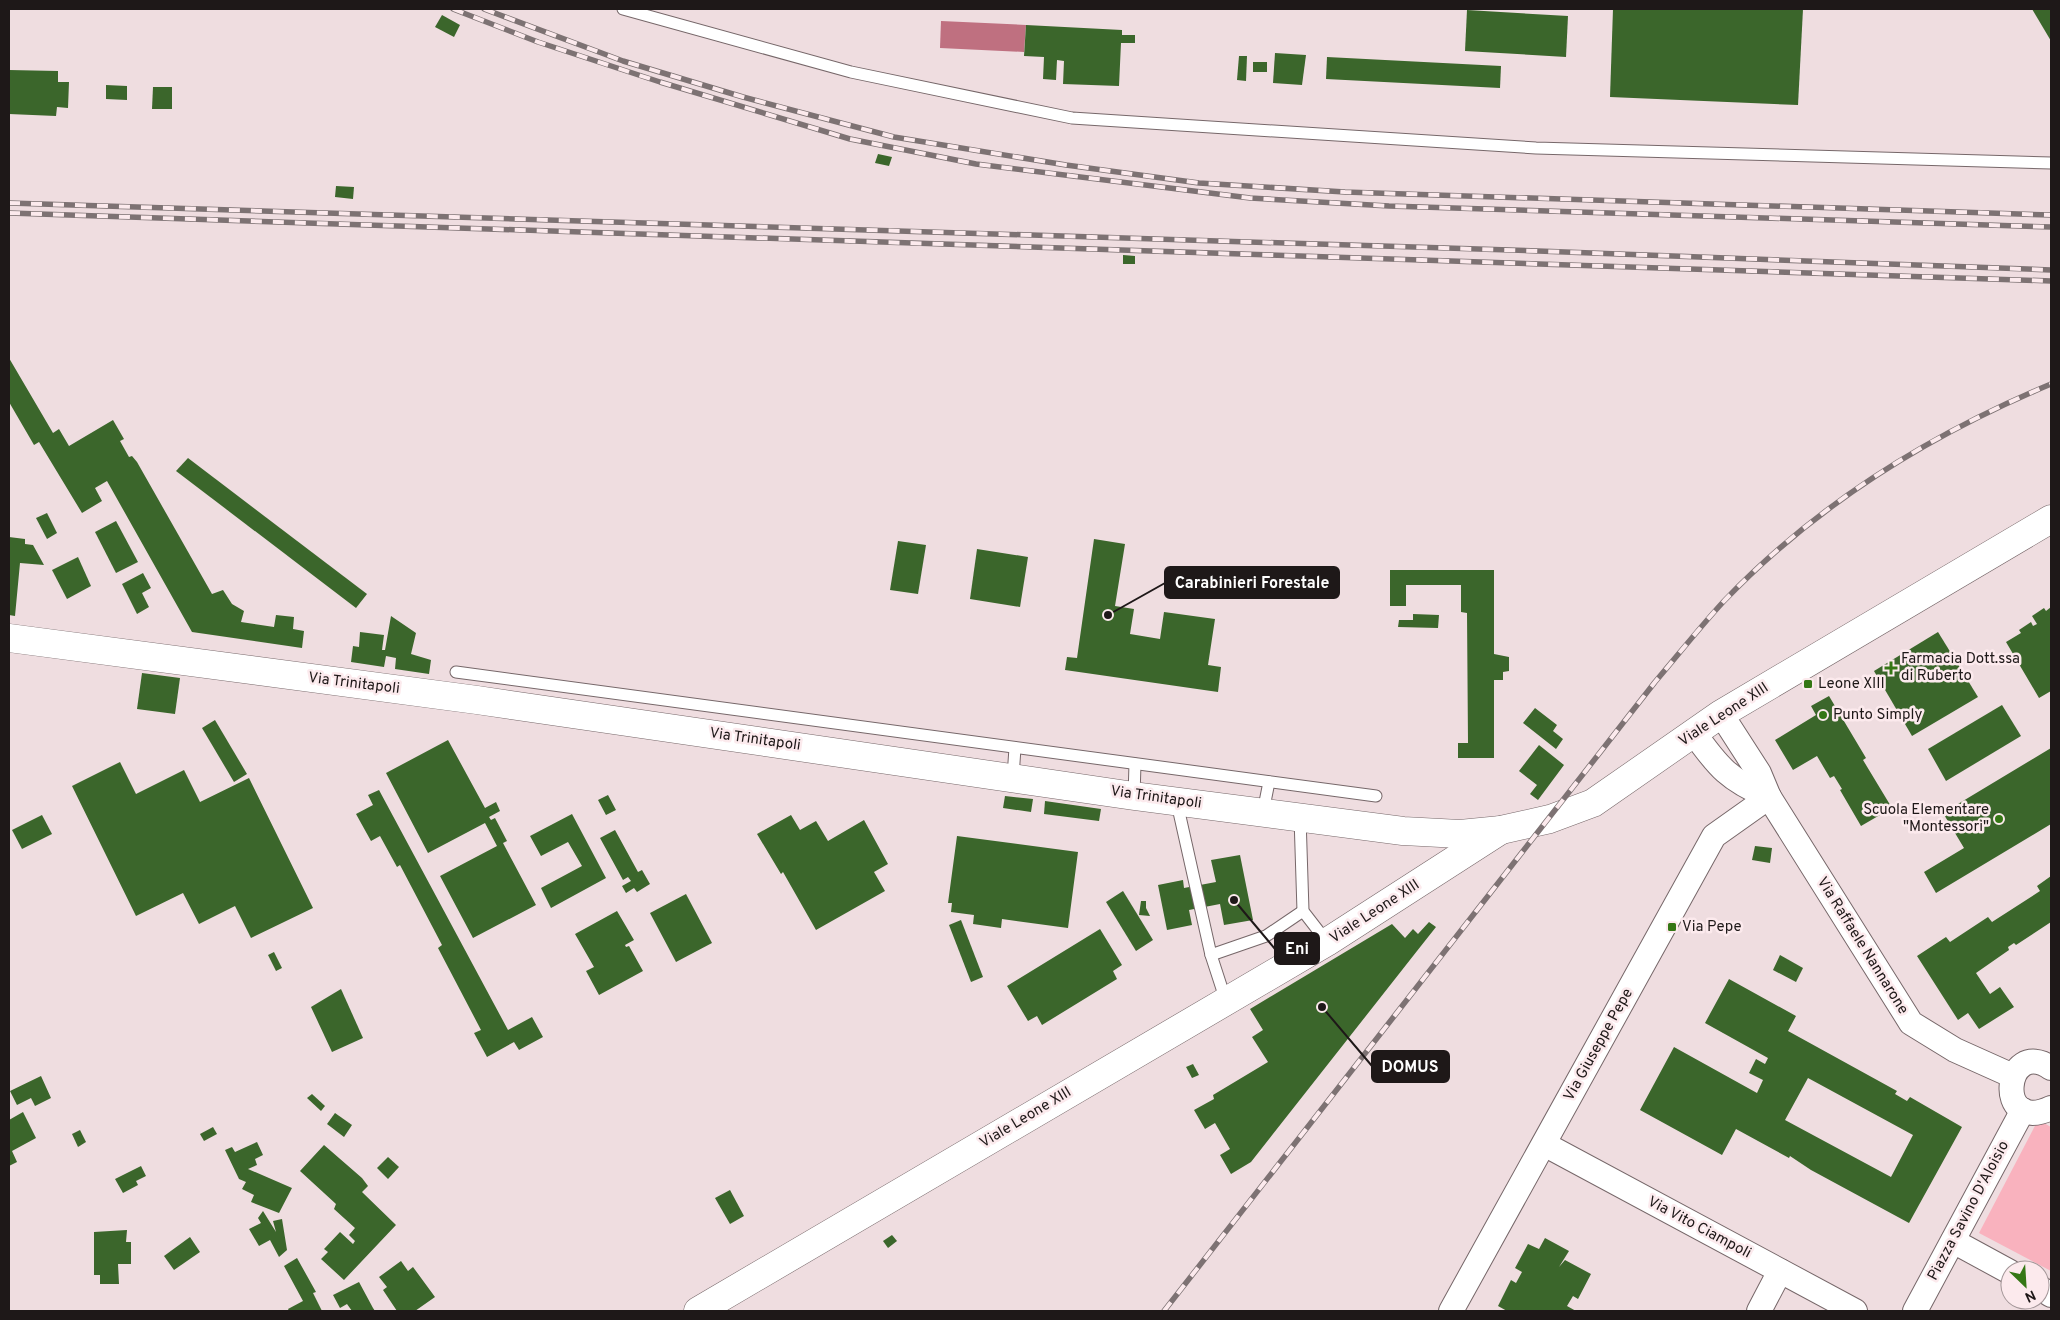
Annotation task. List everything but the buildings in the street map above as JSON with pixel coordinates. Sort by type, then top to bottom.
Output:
[{"type":"main road","name":"Viale Leone XIII","points":[[698,1311],[1328,942],[1501,830],[1564,815],[1593,803],[1721,714],[2051,519]]},
{"type":"main road","name":"Via Trinitapoli","points":[[9,638],[477,700],[707,719],[1013,777],[1134,796],[1431,833],[1460,834],[1501,830]]},
{"type":"street","name":"Via Raffaele Nannarone","points":[[1721,714],[1759,773],[1768,797],[1911,1023],[1955,1050],[2031,1069]]},
{"type":"street","points":[[1694,733],[1726,774],[1744,786],[1768,797]]},
{"type":"street","name":"Via Giuseppe Pepe","points":[[1451,1311],[1714,836],[1768,797]]},
{"type":"street","points":[[2051,1047],[2031,1069],[2010,1084],[2011,1095],[2016,1105],[2023,1110],[2041,1113],[2051,1108]]},
{"type":"street","name":"Piazza Savino D'Aloisio","points":[[1915,1311],[2023,1110]]},
{"type":"street","name":"Via Vito Ciampoli","points":[[1544,1144],[1855,1311]]},
{"type":"street","points":[[1953,1241],[2000,1267]]},
{"type":"street","points":[[1760,1311],[1780,1271]]},
{"type":"lane","points":[[623,9],[851,72],[1072,118],[1536,148],[2051,162]]},
{"type":"lane","points":[[456,672],[707,719],[1015,748],[1376,796]]},
{"type":"lane","points":[[1013,777],[1015,748]]},
{"type":"lane","points":[[1134,796],[1135,764]]},
{"type":"lane","points":[[1264,812],[1269,782]]},
{"type":"lane","points":[[1176,801],[1211,955],[1226,1001]]},
{"type":"lane","points":[[1300,817],[1303,911],[1328,942]]},
{"type":"lane","points":[[1211,955],[1266,936],[1303,911]]},
{"type":"shaded area","points":[[941,21],[1026,25],[1024,52],[940,48]]},
{"type":"shaded area","points":[[2038,1120],[2051,1127],[2051,1271],[2050,1260],[2030,1260],[1979,1233]]},
{"type":"railway","points":[[453,9],[538,42],[660,82],[850,139],[976,164],[1250,198],[1389,206],[2051,227]]},
{"type":"railway","points":[[484,9],[623,61],[743,97],[894,137],[1066,165],[1199,183],[1345,192],[2051,215]]},
{"type":"railway","points":[[9,203],[1538,251],[2051,270]]},
{"type":"railway","points":[[9,213],[2051,281]]},
{"type":"railway","points":[[1164,1311],[1655,682],[1724,601],[1797,533],[1877,475],[1918,449],[2006,404],[2051,384]]},
{"type":"place","name":"Carabinieri Forestale","points":[[1108,615]]},
{"type":"place","name":"Farmacia Dott.ssa di Ruberto","points":[[1891,668]]},
{"type":"place","name":"Leone XIII","points":[[1808,684]]},
{"type":"place","name":"Punto Simply","points":[[1823,715]]},
{"type":"place","name":"Scuola Elementare \"Montessori\"","points":[[1999,819]]},
{"type":"place","name":"Eni","points":[[1234,900]]},
{"type":"place","name":"Via Pepe","points":[[1672,927]]},
{"type":"place","name":"DOMUS","points":[[1322,1007]]}]
